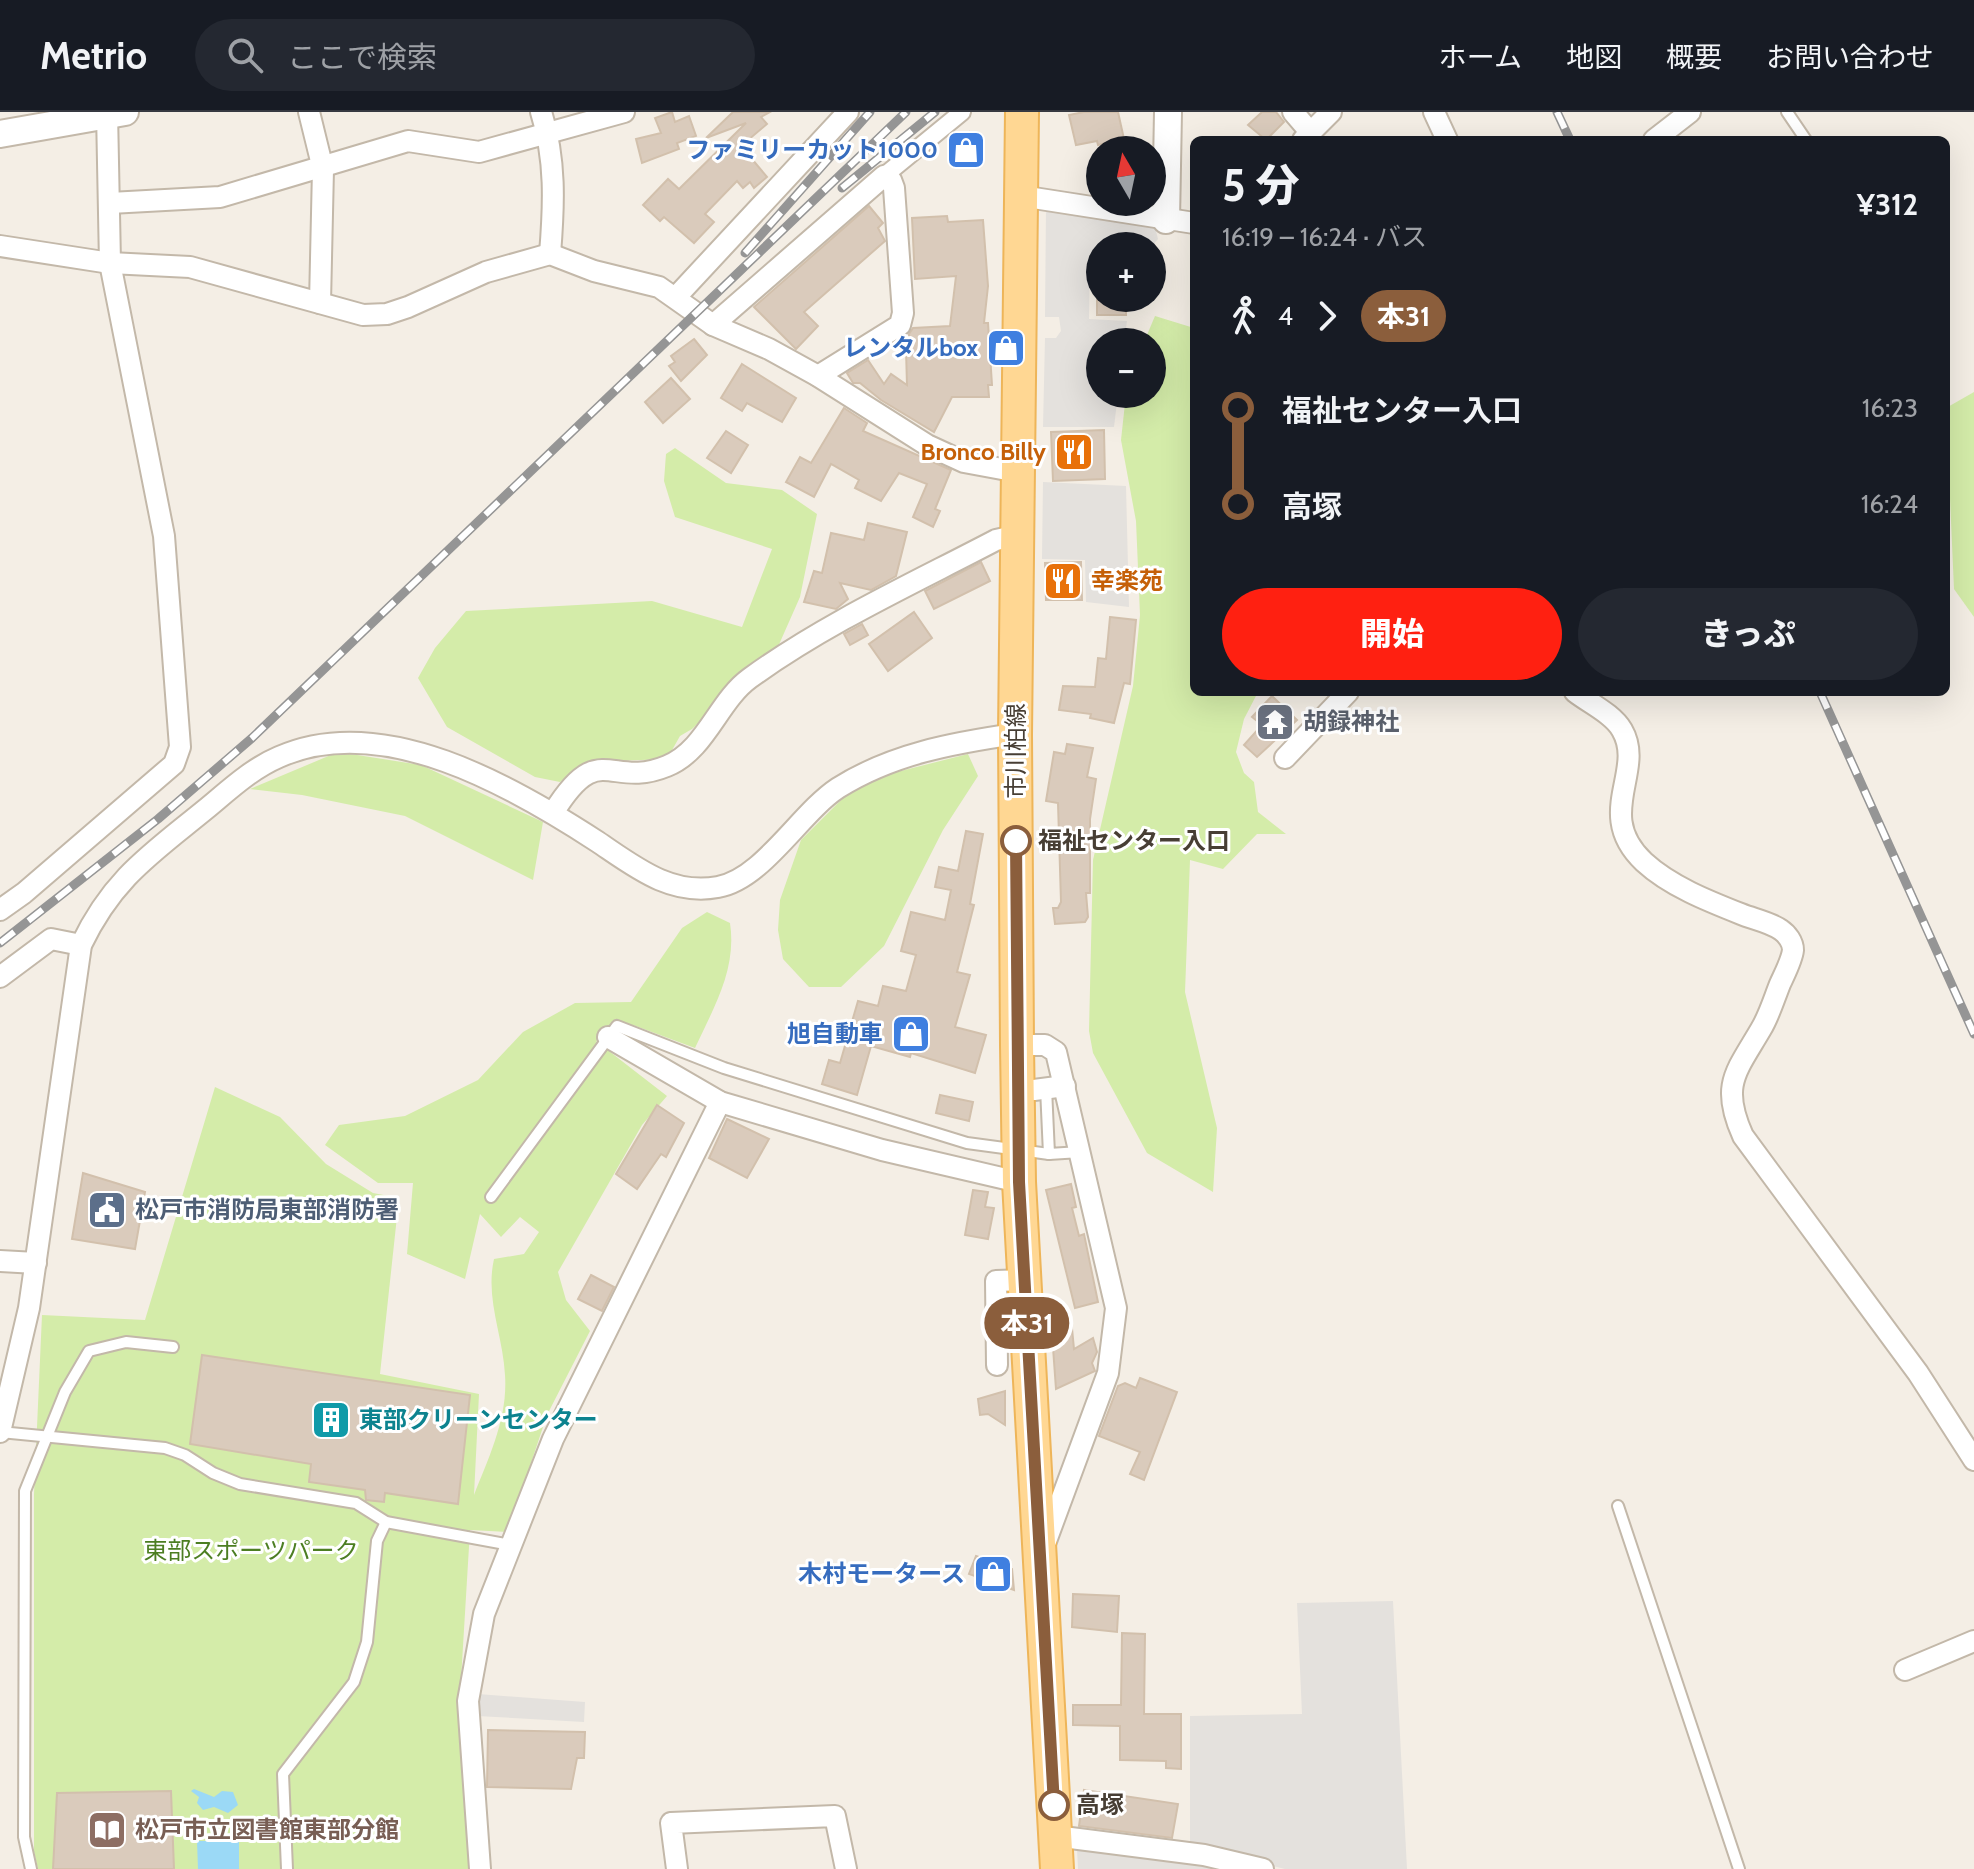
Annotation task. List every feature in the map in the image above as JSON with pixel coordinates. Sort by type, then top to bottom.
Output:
[{"type":"main road","name":"市川柏線","points":[[1022,112],[1015,734],[1019,1182],[1057,1869]]},
{"type":"street","points":[[309,112],[323,169],[320,303]]},
{"type":"street","points":[[541,112],[548,134],[555,197],[550,254]]},
{"type":"street","points":[[110,203],[220,197],[323,169],[408,141],[479,152],[624,112]]},
{"type":"street","points":[[676,297],[848,112]]},
{"type":"street","points":[[713,325],[962,112]]},
{"type":"street","points":[[1166,220],[1168,112]]},
{"type":"street","points":[[1293,112],[1307,136],[1331,112]]},
{"type":"street","points":[[1434,112],[1445,136]]},
{"type":"street","points":[[1659,136],[1690,112]]},
{"type":"street","points":[[0,134],[114,113],[110,263],[164,536],[180,747],[174,764],[0,910]]},
{"type":"street","points":[[818,376],[900,325],[903,313],[894,188],[891,180],[884,176]]},
{"type":"street","points":[[1021,196],[1190,223]]},
{"type":"street","points":[[0,246],[110,263],[190,267],[363,315],[387,314],[486,272],[550,254],[594,271],[659,287],[713,325],[769,349],[818,376],[927,445],[964,462],[1018,472]]},
{"type":"street","points":[[553,813],[581,775],[596,770],[644,771],[667,766],[690,751],[747,680],[825,630],[996,540],[1018,535]]},
{"type":"street","points":[[1285,758],[1344,696]]},
{"type":"street","points":[[1580,696],[1622,728],[1627,741],[1619,814],[1631,847],[1643,861],[1664,878],[1721,906],[1780,929],[1790,938],[1793,950],[1778,990],[1762,1028],[1739,1062],[1732,1087],[1733,1113],[1743,1136],[1918,1373],[1974,1460]]},
{"type":"street","points":[[0,1432],[36,1263],[81,945],[99,908],[123,876],[256,769],[281,756],[314,745],[356,741],[404,750],[484,776],[553,813],[656,880],[689,889],[720,887],[743,877],[836,789],[876,768],[938,746],[1015,734]]},
{"type":"street","points":[[0,977],[51,939],[81,945]]},
{"type":"street","points":[[608,1037],[720,1102],[882,1150],[1019,1182]]},
{"type":"street","points":[[1017,1045],[1052,1047],[1048,1088],[1082,1152],[1116,1308],[1108,1373],[1067,1477],[1040,1568]]},
{"type":"street","points":[[480,1869],[468,1701],[484,1614],[553,1439],[720,1102]]},
{"type":"street","points":[[0,1261],[36,1263]]},
{"type":"street","points":[[997,1365],[996,1281],[1025,1280]]},
{"type":"street","points":[[1905,1670],[1974,1641]]},
{"type":"street","points":[[677,1869],[671,1823],[835,1816],[846,1869]]},
{"type":"street","points":[[1055,1836],[1204,1855],[1263,1869]]},
{"type":"lane","points":[[1787,112],[1803,136]]},
{"type":"lane","points":[[491,1197],[617,1026],[724,1068],[967,1143],[1049,1154],[1082,1152]]},
{"type":"lane","points":[[1048,1088],[1049,1154]]},
{"type":"lane","points":[[31,1869],[24,1837],[25,1491],[47,1436],[89,1351],[126,1342],[173,1347]]},
{"type":"lane","points":[[0,1432],[165,1448],[240,1484],[356,1503],[386,1522],[512,1546]]},
{"type":"lane","points":[[1618,1506],[1739,1869]]},
{"type":"lane","points":[[287,1869],[283,1774],[354,1682],[367,1642],[377,1541],[386,1522]]},
{"type":"green space","points":[[1155,316],[1190,327],[1190,696],[1256,696],[1244,719],[1236,752],[1244,773],[1254,782],[1258,812],[1286,834],[1257,834],[1223,869],[1190,860],[1185,992],[1217,1128],[1213,1192],[1147,1153],[1093,1053],[1089,1031],[1093,860],[1133,686],[1140,615],[1136,521],[1121,440],[1124,408],[1166,408],[1166,328],[1150,328]]},
{"type":"green space","points":[[1974,392],[1974,617],[1954,589],[1950,406]]},
{"type":"green space","points":[[675,448],[726,483],[782,490],[817,514],[800,597],[777,649],[692,729],[680,736],[667,759],[589,762],[560,782],[535,777],[447,727],[418,678],[435,648],[466,611],[652,601],[742,627],[772,549],[675,517],[664,481],[666,454]]},
{"type":"green space","points":[[338,752],[421,765],[543,822],[533,880],[405,816],[302,795],[250,789]]},
{"type":"green space","points":[[968,754],[978,776],[943,830],[884,946],[841,987],[809,987],[783,959],[778,930],[780,900],[801,840],[843,798],[877,777]]},
{"type":"green space","name":"東部スポーツパーク","points":[[707,912],[730,923],[730,956],[716,1003],[695,1048],[633,1025],[596,1041],[667,1096],[642,1125],[558,1272],[566,1300],[590,1331],[547,1415],[508,1532],[470,1530],[460,1696],[471,1869],[38,1869],[34,1852],[34,1494],[42,1315],[145,1320],[215,1087],[280,1117],[326,1164],[373,1193],[399,1198],[380,1374],[479,1394],[474,1495],[504,1407],[504,1360],[493,1303],[494,1259],[524,1254],[539,1232],[520,1217],[501,1237],[480,1214],[465,1279],[407,1254],[413,1183],[378,1183],[325,1145],[339,1125],[405,1116],[478,1080],[523,1032],[575,1003],[631,1002],[682,928]]},
{"type":"shaded area","points":[[1046,208],[1155,227],[1156,232],[1086,232],[1086,312],[1089,312],[1089,319],[1127,321],[1126,328],[1086,328],[1086,408],[1116,408],[1114,427],[1043,427],[1045,338],[1056,338],[1061,331],[1059,317],[1045,317]]},
{"type":"shaded area","points":[[1043,482],[1126,486],[1129,607],[1086,602],[1085,560],[1042,559]]},
{"type":"shaded area","points":[[1393,1601],[1407,1869],[1285,1869],[1190,1845],[1190,1716],[1302,1714],[1297,1603]]},
{"type":"shaded area","points":[[478,1694],[585,1702],[584,1722],[477,1716]]},
{"type":"shaded area","points":[[1077,1849],[1186,1863],[1213,1869],[1078,1869]]},
{"type":"water","points":[[194,1789],[214,1797],[222,1791],[233,1792],[238,1805],[228,1813],[214,1807],[203,1810],[197,1803],[199,1797],[191,1791]]},
{"type":"water","points":[[197,1841],[239,1841],[239,1869],[198,1869]]},
{"type":"building","points":[[672,112],[675,122],[689,116],[696,136],[677,143],[679,149],[642,163],[636,139],[661,133],[655,118]]},
{"type":"building","points":[[733,112],[770,112],[761,117],[767,124],[741,146],[767,177],[754,188],[750,182],[743,188],[737,181],[705,214],[714,222],[694,243],[664,217],[660,221],[643,205],[668,179],[679,189],[746,123],[706,138]]},
{"type":"building","points":[[1118,112],[1123,136],[1086,136],[1086,143],[1076,145],[1069,115]]},
{"type":"building","points":[[1262,112],[1276,112],[1284,122],[1270,136],[1261,136],[1248,125]]},
{"type":"building","points":[[969,132],[972,159],[952,161],[950,136]]},
{"type":"building","points":[[869,206],[883,223],[878,228],[885,241],[804,312],[818,326],[796,349],[754,307]]},
{"type":"building","points":[[947,216],[948,222],[983,220],[988,286],[984,323],[988,323],[992,385],[988,385],[989,397],[952,397],[934,432],[881,400],[860,383],[853,383],[847,373],[868,360],[884,384],[891,374],[907,385],[906,350],[910,349],[909,334],[913,328],[950,326],[956,276],[915,279],[912,218]]},
{"type":"building","points":[[1097,312],[1126,312],[1126,315],[1097,315]]},
{"type":"building","points":[[694,339],[707,355],[681,381],[669,366],[675,362],[671,356]]},
{"type":"building","points":[[742,364],[796,398],[782,422],[747,403],[742,411],[721,398]]},
{"type":"building","points":[[671,378],[690,399],[663,423],[645,402]]},
{"type":"building","points":[[844,408],[867,423],[863,431],[951,470],[935,509],[940,511],[933,527],[913,517],[927,484],[899,473],[881,501],[855,488],[859,480],[831,464],[814,497],[786,482],[800,457],[811,463]]},
{"type":"building","points":[[1104,430],[1105,479],[1053,481],[1051,432]]},
{"type":"building","points":[[726,431],[748,445],[731,473],[707,458]]},
{"type":"building","points":[[868,523],[907,532],[896,576],[871,590],[840,583],[848,599],[836,609],[804,602],[814,571],[822,573],[831,533],[864,540]]},
{"type":"building","points":[[981,562],[990,581],[934,609],[925,591]]},
{"type":"building","name":"幸楽苑","points":[[1081,562],[1082,600],[1046,600],[1045,563]]},
{"type":"building","points":[[914,612],[932,638],[888,671],[869,644]]},
{"type":"building","points":[[1110,617],[1136,620],[1130,684],[1124,683],[1114,723],[1090,718],[1091,714],[1059,710],[1063,686],[1095,687],[1098,658],[1106,659]]},
{"type":"building","points":[[862,624],[868,635],[850,645],[844,634]]},
{"type":"building","points":[[1272,696],[1297,720],[1257,757],[1244,745],[1262,725],[1252,717]]},
{"type":"building","points":[[1067,744],[1093,748],[1087,777],[1096,779],[1090,819],[1090,893],[1086,893],[1088,917],[1085,922],[1055,924],[1053,908],[1058,908],[1061,902],[1058,803],[1046,801],[1054,752],[1065,754]]},
{"type":"building","points":[[966,831],[983,834],[970,904],[974,905],[957,972],[970,975],[955,1027],[986,1035],[975,1073],[911,1053],[910,1057],[871,1046],[857,1095],[822,1084],[829,1060],[840,1063],[858,1001],[878,1006],[883,986],[906,991],[916,955],[901,951],[911,912],[945,920],[951,890],[935,887],[939,867],[958,871]]},
{"type":"building","points":[[940,1095],[973,1102],[969,1121],[936,1113]]},
{"type":"building","points":[[657,1105],[684,1123],[666,1157],[661,1154],[637,1189],[616,1174]]},
{"type":"building","points":[[727,1119],[769,1139],[747,1178],[709,1158]]},
{"type":"building","points":[[83,1173],[145,1192],[135,1249],[72,1239]]},
{"type":"building","points":[[1071,1184],[1076,1207],[1072,1208],[1079,1236],[1084,1234],[1098,1302],[1075,1308],[1046,1190]]},
{"type":"building","points":[[973,1190],[988,1192],[985,1207],[994,1208],[988,1239],[965,1235]]},
{"type":"building","points":[[591,1275],[614,1287],[602,1311],[578,1299]]},
{"type":"building","points":[[1071,1318],[1074,1349],[1093,1338],[1097,1352],[1092,1363],[1095,1371],[1056,1389],[1051,1320]]},
{"type":"building","name":"東部クリーンセンター","points":[[202,1355],[470,1395],[458,1504],[385,1493],[384,1502],[366,1500],[365,1490],[309,1482],[311,1464],[190,1444]]},
{"type":"building","points":[[1140,1378],[1177,1392],[1144,1480],[1130,1474],[1140,1452],[1099,1436],[1118,1386],[1125,1383],[1136,1388]]},
{"type":"building","points":[[1005,1391],[1005,1425],[988,1414],[980,1415],[978,1399]]},
{"type":"building","points":[[976,1556],[1012,1569],[1014,1590],[969,1574]]},
{"type":"building","points":[[1073,1594],[1119,1596],[1117,1632],[1072,1627]]},
{"type":"building","points":[[1122,1633],[1145,1634],[1144,1714],[1181,1714],[1181,1769],[1166,1768],[1166,1761],[1120,1760],[1120,1726],[1073,1725],[1073,1705],[1121,1705]]},
{"type":"building","points":[[488,1730],[585,1732],[584,1758],[577,1758],[571,1789],[487,1787]]},
{"type":"building","points":[[1084,1790],[1178,1804],[1172,1838],[1079,1826]]},
{"type":"building","points":[[171,1791],[174,1869],[53,1869],[57,1793]]},
{"type":"railway","points":[[745,253],[870,112]]},
{"type":"railway","points":[[0,943],[158,819],[252,738],[906,112]]},
{"type":"railway","points":[[842,188],[935,112]]},
{"type":"railway","points":[[1557,112],[1568,136]]},
{"type":"railway","points":[[1822,696],[1974,1034]]},
{"type":"bus line","name":"本31","points":[[1016,841],[1019,1182],[1054,1805]]},
{"type":"place","name":"ファミリーカット1000","points":[[966,150]]},
{"type":"place","name":"レンタルbox","points":[[1006,348]]},
{"type":"place","name":"Bronco Billy","points":[[1074,452]]},
{"type":"place","name":"幸楽苑","points":[[1063,581]]},
{"type":"place","name":"胡録神社","points":[[1275,722]]},
{"type":"place","name":"福祉センター入口","points":[[1016,841]]},
{"type":"place","name":"旭自動車","points":[[911,1034]]},
{"type":"place","name":"松戸市消防局東部消防署","points":[[107,1210]]},
{"type":"place","name":"東部クリーンセンター","points":[[331,1420]]},
{"type":"place","name":"木村モータース","points":[[993,1574]]},
{"type":"place","name":"高塚","points":[[1054,1805]]},
{"type":"place","name":"松戸市立図書館東部分館","points":[[107,1830]]}]
